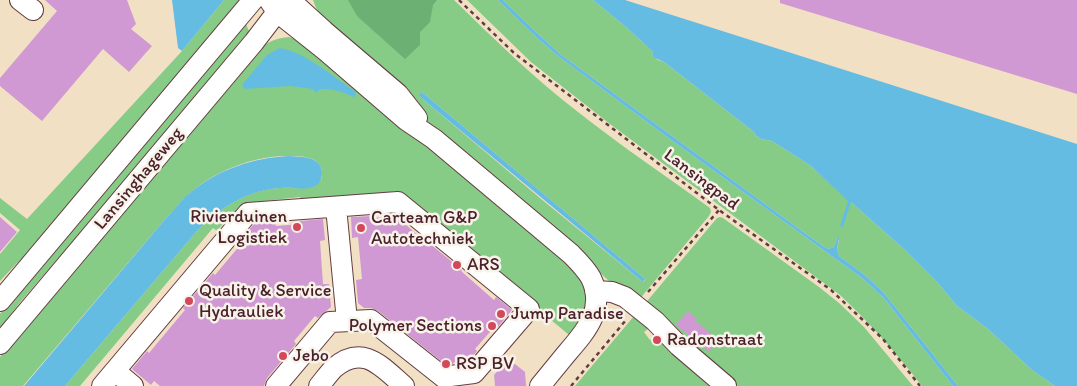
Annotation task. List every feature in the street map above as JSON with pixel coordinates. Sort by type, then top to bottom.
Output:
[{"type":"street","name":"Lansinghageweg","points":[[0,301],[253,0]]},
{"type":"street","name":"Lansinghageweg","points":[[0,344],[254,42],[281,3],[324,31],[398,94],[434,139],[571,254],[585,268],[591,278],[595,291],[595,309],[592,319],[586,331],[540,386]]},
{"type":"street","points":[[102,386],[248,213],[398,202],[529,308],[474,373],[443,377],[371,320],[330,322],[276,386]]},
{"type":"street","points":[[336,207],[347,321]]},
{"type":"street","points":[[595,291],[619,294],[638,306],[679,346],[726,386]]},
{"type":"street","points":[[319,386],[334,368],[348,359],[361,356],[374,361],[404,386]]},
{"type":"street","points":[[115,371],[133,386]]},
{"type":"path","name":"Lansingpad","points":[[459,0],[514,53],[719,210],[831,290],[883,339],[920,386]]},
{"type":"path","points":[[571,386],[719,210]]},
{"type":"green space","points":[[224,0],[247,0],[33,251],[17,263],[0,281],[0,254],[20,230],[0,213],[0,198],[27,219],[182,51]]},
{"type":"green space","points":[[313,0],[454,0],[514,58],[562,99],[611,137],[710,208],[709,216],[638,301],[609,281],[594,265],[429,123],[323,18]],"holes":[[[422,92],[644,278],[643,282],[540,198],[425,101],[420,95]]]},
{"type":"green space","points":[[348,0],[437,0],[433,5],[430,22],[420,32],[420,45],[405,59],[357,16]]},
{"type":"green space","points":[[467,0],[498,0],[558,56],[862,278],[883,297],[953,386],[922,386],[883,339],[840,295],[610,124],[531,62]]},
{"type":"green space","points":[[503,0],[593,0],[626,27],[653,52],[652,55],[658,60],[664,62],[754,132],[755,135],[761,139],[772,141],[811,166],[906,251],[937,282],[957,306],[988,329],[1032,370],[1055,386],[958,386],[884,293],[866,276],[839,256],[837,249],[839,240],[837,238],[834,247],[828,249],[817,242],[560,54]]},
{"type":"green space","points":[[246,24],[251,36],[21,301],[0,329],[0,314]]},
{"type":"green space","points":[[289,37],[309,44],[569,265],[582,283],[586,300],[581,317],[569,335],[397,191],[301,203],[300,197],[256,202],[229,216],[217,231],[213,228],[80,386],[65,386],[197,231],[215,215],[245,196],[256,192],[268,189],[308,187],[320,180],[322,175],[321,167],[313,160],[301,156],[270,157],[233,167],[211,178],[191,192],[167,217],[23,386],[0,386],[0,357],[263,46],[269,42]]},
{"type":"green space","points":[[720,217],[839,303],[864,327],[913,386],[738,386],[643,306],[717,218]]},
{"type":"green space","points":[[635,315],[648,329],[644,332],[650,340],[655,338],[657,341],[659,340],[712,386],[575,386]]},
{"type":"water","points":[[172,0],[224,0],[182,51],[178,48]]},
{"type":"water","points":[[498,0],[503,0],[560,54],[817,242],[828,249],[834,247],[837,238],[839,238],[837,249],[839,256],[866,276],[884,293],[958,386],[953,386],[883,297],[862,278],[558,56]]},
{"type":"water","points":[[593,0],[625,0],[1077,144],[1077,386],[1055,386],[1032,370],[988,329],[957,306],[937,282],[906,251],[851,202],[843,227],[840,226],[848,201],[811,166],[772,141],[761,139],[755,135],[754,132],[664,62],[655,58],[652,55],[653,52]]},
{"type":"water","points":[[280,48],[290,50],[320,66],[356,92],[355,96],[329,89],[320,89],[316,93],[313,89],[290,86],[245,89],[242,85],[267,55]]},
{"type":"water","points":[[422,92],[644,278],[643,282],[425,101],[419,95]]},
{"type":"water","points":[[289,156],[310,158],[319,163],[322,173],[321,179],[315,186],[269,189],[246,196],[225,208],[197,231],[65,386],[24,386],[167,217],[188,195],[213,177],[237,166],[262,159]]},
{"type":"building","points":[[45,0],[127,0],[136,24],[131,29],[152,46],[129,72],[103,49],[42,121],[0,86],[0,78],[57,11]]},
{"type":"building","points":[[780,0],[1077,0],[1077,94],[780,3]]},
{"type":"building","points":[[374,216],[374,218],[396,216],[462,270],[494,300],[496,297],[512,310],[498,327],[496,325],[475,349],[477,351],[468,362],[463,362],[458,358],[453,364],[446,365],[378,311],[364,308],[358,303],[356,280],[362,279],[358,237],[352,238],[351,217]]},
{"type":"building","points":[[0,217],[17,232],[0,252]]},
{"type":"building","points":[[323,219],[325,240],[320,241],[323,284],[329,284],[331,307],[318,318],[315,316],[294,341],[296,344],[267,378],[264,386],[160,386],[154,381],[151,385],[132,369],[147,351],[149,353],[185,310],[183,308],[213,273],[215,275],[241,244],[239,242],[254,224],[275,223],[276,226],[300,224],[300,221]]},
{"type":"building","points":[[688,311],[697,319],[695,320],[718,340],[709,352],[676,325]]},
{"type":"building","points":[[515,364],[525,372],[526,386],[495,386],[494,375],[503,365]]},
{"type":"place","name":"Rivierduinen Logistiek","points":[[297,227]]},
{"type":"place","name":"Carteam G&P Autotechniek","points":[[361,228]]},
{"type":"place","name":"ARS","points":[[457,265]]},
{"type":"place","name":"Quality & Service Hydrauliek","points":[[189,301]]},
{"type":"place","name":"Jump Paradise","points":[[501,314]]},
{"type":"place","name":"Polymer Sections","points":[[492,326]]},
{"type":"place","name":"Radonstraat","points":[[657,340]]},
{"type":"place","name":"Jebo","points":[[283,356]]},
{"type":"place","name":"RSP BV","points":[[446,364]]}]
